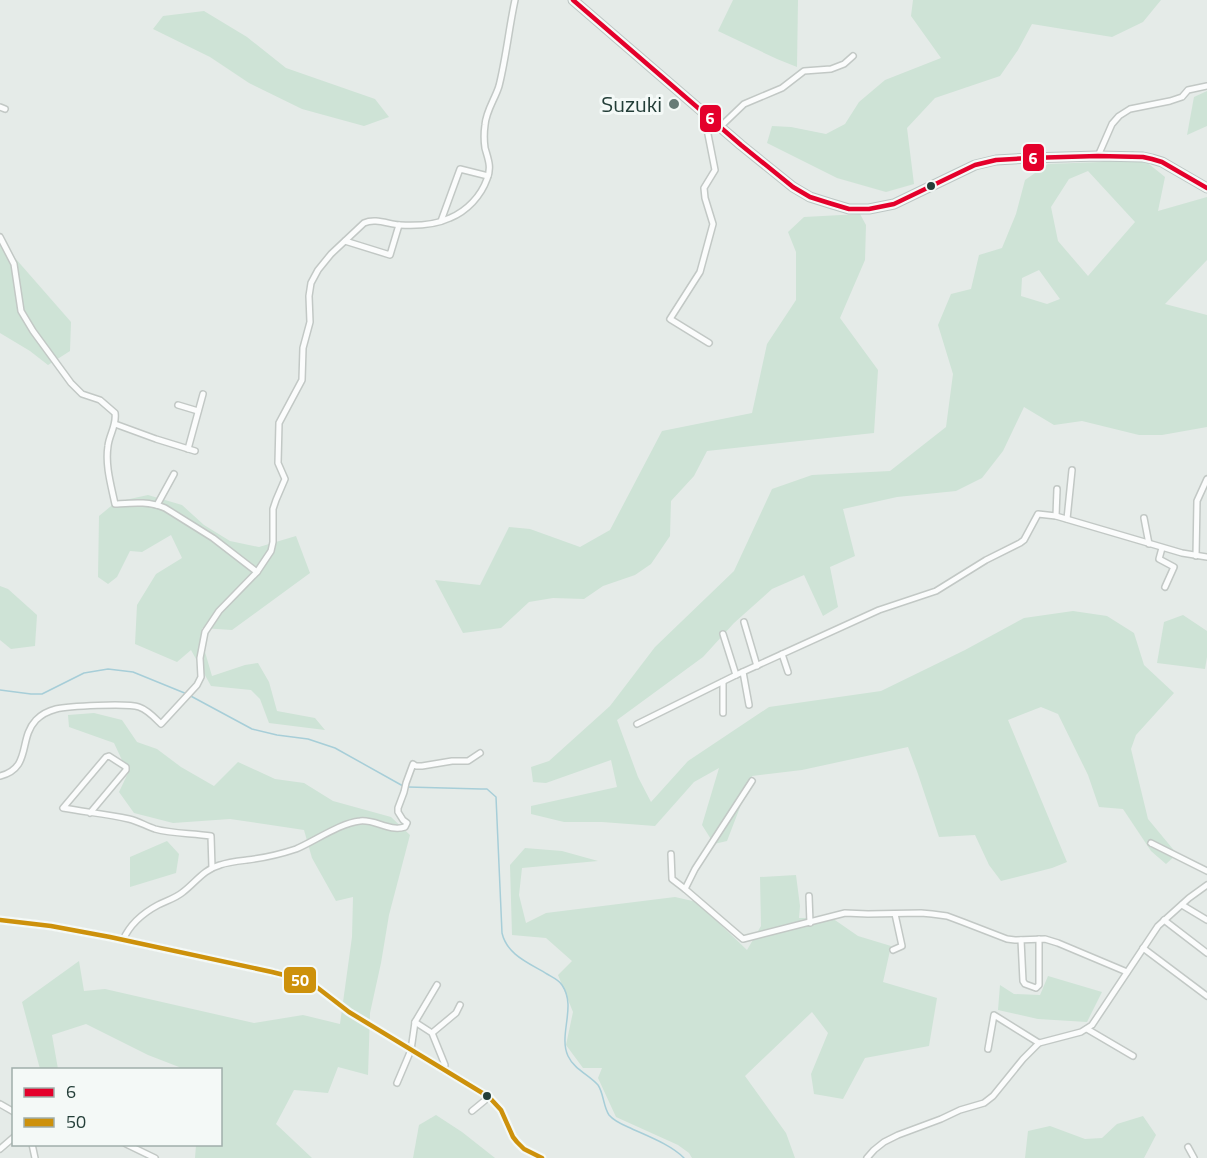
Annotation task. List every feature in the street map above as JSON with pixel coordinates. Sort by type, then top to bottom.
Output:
[{"type":"main road","points":[[573,0],[794,188],[849,209],[869,209],[894,204],[975,165],[996,160],[1029,158],[1143,157],[1162,162],[1207,188]]},
{"type":"street","points":[[0,776],[13,771],[18,766],[32,724],[47,712],[59,708],[138,706],[145,709],[161,724],[200,681],[201,651],[205,632],[219,610],[257,572],[271,551],[273,509],[285,479],[278,463],[278,429],[302,380],[303,348],[310,322],[311,283],[318,270],[345,241],[370,220],[399,225],[441,221],[451,218],[467,207],[480,194],[488,176],[490,162],[485,147],[485,123],[498,88],[515,0]]},
{"type":"street","points":[[720,127],[744,104],[782,88],[804,71],[831,69],[844,64],[853,56]]},
{"type":"street","points":[[1098,156],[1112,124],[1125,112],[1170,101],[1182,97],[1188,90],[1207,86]]},
{"type":"street","points":[[704,113],[715,170],[704,188],[713,224],[700,272],[670,319],[709,343]]},
{"type":"street","points":[[441,221],[460,169],[488,176]]},
{"type":"street","points":[[345,241],[390,255],[399,225]]},
{"type":"street","points":[[0,237],[14,264],[21,311],[70,383],[82,394],[100,400],[115,413],[115,423],[108,444],[107,456],[115,504],[157,505],[174,513],[213,538],[257,572]]},
{"type":"street","points":[[188,449],[203,394]]},
{"type":"street","points":[[178,405],[198,411]]},
{"type":"street","points":[[115,423],[195,451]]},
{"type":"street","points":[[1067,519],[1071,470]]},
{"type":"street","points":[[157,505],[174,474]]},
{"type":"street","points":[[1196,556],[1197,501],[1207,479]]},
{"type":"street","points":[[1056,516],[1057,489]]},
{"type":"street","points":[[637,724],[736,675],[879,610],[936,591],[1024,540],[1040,513],[1162,548],[1207,557]]},
{"type":"street","points":[[1144,518],[1149,544]]},
{"type":"street","points":[[1162,548],[1160,559],[1174,567],[1166,587]]},
{"type":"street","points":[[744,622],[758,666]]},
{"type":"street","points":[[723,634],[736,675]]},
{"type":"street","points":[[782,654],[788,672]]},
{"type":"street","points":[[743,672],[749,705]]},
{"type":"street","points":[[723,682],[723,713]]},
{"type":"street","points":[[123,940],[131,925],[137,920],[156,906],[184,892],[197,878],[212,868],[225,863],[287,852],[362,820],[394,829],[405,827],[407,822],[403,820],[398,808],[413,764],[422,766],[468,761],[480,753]]},
{"type":"street","points":[[90,813],[126,770],[126,767],[109,756],[63,808],[90,813],[130,819],[162,830],[211,836],[212,868]]},
{"type":"street","points":[[685,889],[694,869],[752,781]]},
{"type":"street","points":[[1151,843],[1207,871]]},
{"type":"street","points":[[671,854],[672,879],[743,939],[845,913],[921,913],[947,916],[1007,939],[1046,939],[1127,972]]},
{"type":"street","points":[[867,1158],[884,1142],[898,1135],[960,1110],[984,1103],[993,1096],[1039,1043],[1087,1029],[1092,1025],[1164,920],[1207,885]]},
{"type":"street","points":[[809,896],[810,922]]},
{"type":"street","points":[[1182,905],[1207,920]]},
{"type":"street","points":[[893,950],[902,946],[895,914]]},
{"type":"street","points":[[0,920],[51,926],[123,940],[272,972],[314,985],[349,1012],[489,1097],[501,1110],[517,1142],[524,1149],[542,1158]]},
{"type":"street","points":[[1164,920],[1207,953]]},
{"type":"street","points":[[1021,940],[1023,981],[1036,988],[1039,985],[1039,939]]},
{"type":"street","points":[[1143,948],[1207,996]]},
{"type":"street","points":[[397,1083],[411,1050],[415,1022],[437,984]]},
{"type":"street","points":[[432,1033],[456,1012],[460,1005]]},
{"type":"street","points":[[988,1049],[994,1015],[1039,1043]]},
{"type":"street","points":[[415,1022],[432,1033],[445,1065],[444,1070]]},
{"type":"street","points":[[1087,1029],[1133,1056]]},
{"type":"street","points":[[472,1110],[489,1097]]},
{"type":"street","points":[[0,1149],[12,1139]]},
{"type":"street","points":[[130,1146],[155,1158]]},
{"type":"street","points":[[1188,1147],[1194,1158]]},
{"type":"green space","points":[[733,0],[798,0],[797,67],[718,31]]},
{"type":"green space","points":[[913,0],[1161,0],[1143,22],[1112,37],[1032,24],[1000,76],[935,98],[907,128],[914,184],[886,192],[837,178],[767,143],[772,126],[826,134],[845,124],[859,102],[885,80],[941,58],[911,16]]},
{"type":"green space","points":[[204,11],[247,37],[286,68],[375,99],[389,117],[364,126],[302,109],[249,83],[210,57],[153,29],[163,16]]},
{"type":"green space","points":[[1207,91],[1207,126],[1187,135],[1194,97]]},
{"type":"green space","points":[[1133,151],[1165,177],[1158,211],[1207,197],[1207,260],[1165,304],[1207,315],[1207,427],[1162,435],[1139,435],[1082,421],[1054,425],[1024,407],[1003,451],[982,478],[956,491],[897,497],[843,509],[855,556],[830,567],[838,607],[823,616],[804,575],[772,589],[734,623],[703,657],[617,720],[638,777],[651,802],[688,761],[769,707],[881,691],[1024,618],[1073,611],[1107,616],[1134,633],[1144,665],[1174,693],[1136,735],[1131,749],[1148,819],[1177,854],[1166,864],[1151,851],[1123,809],[1099,807],[1088,775],[1058,714],[1041,707],[1008,720],[1067,862],[1001,881],[989,865],[975,835],[939,837],[908,747],[802,770],[752,776],[727,841],[714,844],[702,825],[719,768],[694,782],[655,826],[564,822],[531,814],[531,806],[617,787],[611,760],[546,783],[533,782],[531,767],[549,761],[610,706],[655,647],[734,571],[772,489],[812,475],[890,471],[946,427],[953,374],[938,325],[951,294],[971,289],[979,255],[1002,248],[1016,214],[1025,180],[1048,164],[1100,162]],"holes":[[[1088,171],[1135,222],[1088,276],[1058,241],[1051,207],[1069,179]],[[1039,270],[1060,299],[1047,304],[1021,296],[1022,278]]]},
{"type":"green space","points":[[860,214],[866,225],[865,260],[840,318],[878,370],[874,433],[707,451],[694,476],[671,501],[670,536],[651,564],[635,575],[603,586],[584,599],[553,598],[529,602],[501,628],[463,633],[435,580],[480,585],[509,527],[530,529],[580,547],[610,530],[662,431],[752,413],[767,344],[796,300],[796,252],[788,232],[804,217]]},
{"type":"green space","points":[[0,238],[1,242],[71,322],[70,351],[48,365],[0,333]]},
{"type":"green space","points":[[148,495],[182,505],[204,525],[230,541],[259,547],[296,536],[310,573],[232,630],[202,628],[205,652],[212,676],[258,663],[269,682],[277,711],[315,718],[325,730],[269,723],[260,699],[251,690],[211,686],[191,650],[177,662],[135,644],[137,605],[156,574],[182,558],[171,535],[142,552],[130,551],[117,577],[108,584],[98,577],[99,516],[116,502]]},
{"type":"green space","points":[[0,586],[8,589],[37,615],[35,646],[11,649],[0,640]]},
{"type":"green space","points":[[1183,615],[1207,631],[1205,669],[1157,663],[1164,622]]},
{"type":"green space","points":[[94,713],[122,720],[137,742],[157,749],[181,767],[214,786],[238,762],[275,779],[304,783],[333,801],[391,817],[410,835],[389,915],[370,1013],[368,1075],[338,1067],[328,1093],[294,1090],[276,1124],[312,1158],[195,1158],[196,1146],[222,1146],[222,1068],[180,1068],[86,1024],[52,1035],[58,1068],[40,1068],[22,1002],[79,961],[84,991],[105,989],[254,1023],[303,1015],[340,1024],[352,937],[353,897],[336,901],[312,858],[304,830],[230,819],[173,823],[134,813],[119,792],[128,773],[114,743],[69,727],[68,715]]},
{"type":"green space","points":[[167,841],[179,854],[176,873],[130,887],[130,857]]},
{"type":"green space","points":[[525,848],[562,851],[598,861],[522,868],[519,895],[526,923],[546,913],[675,897],[697,902],[747,950],[761,926],[760,877],[796,875],[800,906],[799,918],[832,918],[858,936],[891,946],[883,982],[937,998],[929,1046],[865,1058],[843,1099],[814,1094],[811,1074],[828,1033],[812,1012],[745,1076],[786,1133],[795,1158],[692,1158],[678,1145],[616,1117],[598,1078],[602,1068],[583,1068],[566,1045],[573,1012],[558,975],[572,961],[546,938],[512,935],[510,865]]},
{"type":"green space","points":[[1048,976],[1102,992],[1087,1022],[1038,1019],[998,1010],[1000,985],[1014,994],[1040,995]]},
{"type":"green space","points":[[436,1115],[495,1158],[413,1158],[419,1125]]},
{"type":"green space","points":[[1143,1116],[1156,1135],[1144,1158],[1025,1158],[1028,1131],[1050,1126],[1085,1139],[1102,1138],[1117,1124]]},
{"type":"waterway","points":[[0,690],[42,694],[84,673],[108,669],[133,672],[187,694],[252,729],[308,739],[335,748],[403,786]]},
{"type":"waterway","points":[[408,787],[487,789],[496,797],[502,933],[505,941],[520,958],[562,985],[568,1002],[565,1048],[574,1065],[598,1085],[609,1115],[620,1123],[665,1144],[684,1158]]},
{"type":"transit line","name":"6","points":[[573,0],[793,187],[810,197],[849,209],[869,209],[894,204],[975,165],[996,160],[1029,158],[1143,157],[1162,162],[1207,188]]},
{"type":"transit line","name":"50","points":[[0,920],[51,926],[110,937],[272,972],[314,985],[349,1012],[489,1097],[501,1110],[517,1142],[524,1149],[542,1158]]},
{"type":"place","name":"Suzuki","points":[[674,104]]}]
